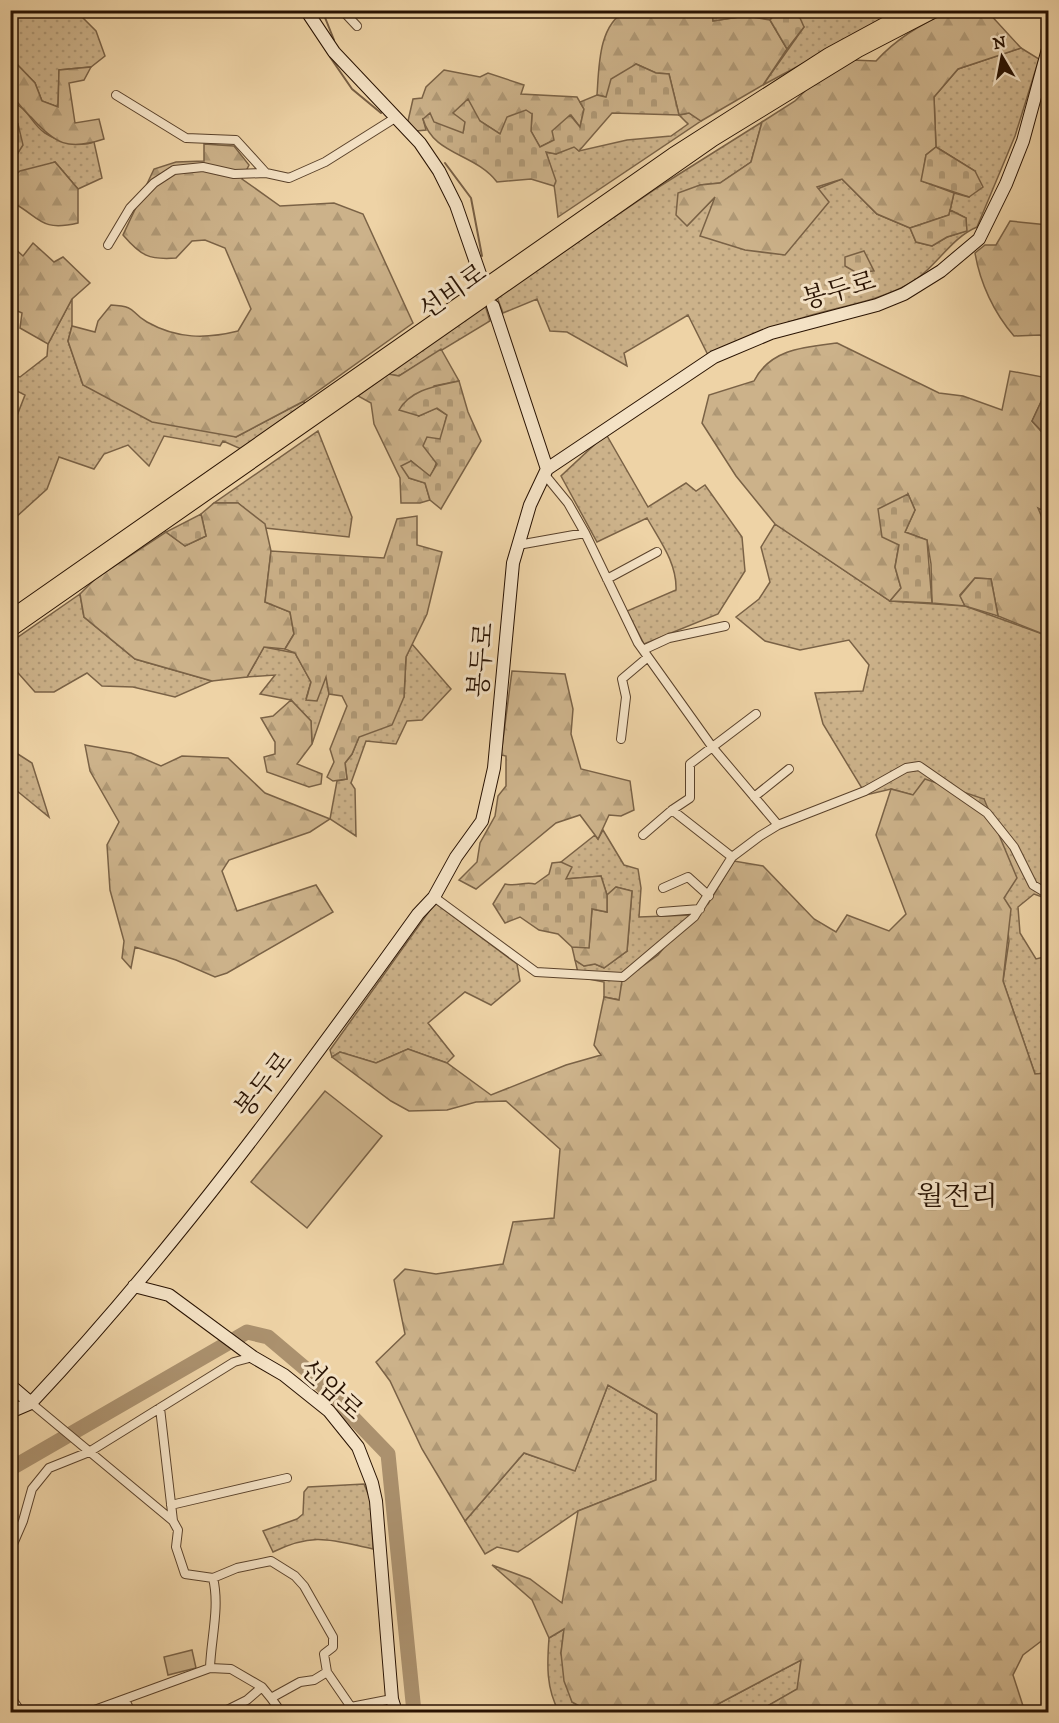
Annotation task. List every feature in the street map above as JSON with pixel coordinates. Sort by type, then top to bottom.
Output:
[{"type":"main road","points":[[306,10],[334,52],[420,143],[439,171],[456,205],[482,277]]},
{"type":"main road","name":"선비로","points":[[10,618],[700,137],[828,55],[912,10]]},
{"type":"main road","name":"선비로","points":[[10,630],[713,139],[849,56],[935,10]]},
{"type":"main road","name":"봉두로","points":[[31,1403],[134,1286],[313,1059],[418,914],[434,897],[456,857],[482,821],[494,768],[513,563],[530,505],[546,472],[714,357],[771,333],[877,305],[904,294],[941,271],[979,239],[1006,184],[1023,141],[1048,49]]},
{"type":"main road","points":[[493,306],[546,472]]},
{"type":"main road","name":"선암로","points":[[134,1286],[169,1295],[250,1354],[284,1375],[329,1411],[358,1447],[367,1468],[376,1501],[392,1699],[396,1713]]},
{"type":"main road","points":[[10,1385],[31,1403],[10,1412]]},
{"type":"street","points":[[342,10],[357,26]]},
{"type":"street","points":[[116,95],[186,138],[237,140],[266,173]]},
{"type":"street","points":[[108,245],[130,208],[154,183],[174,170],[203,167],[234,174],[266,173],[289,178],[325,162],[395,118]]},
{"type":"street","points":[[546,472],[568,503],[585,533],[645,654],[713,748],[778,825]]},
{"type":"street","points":[[518,545],[585,533]]},
{"type":"street","points":[[607,579],[657,552]]},
{"type":"street","points":[[621,739],[626,697],[622,678],[645,654],[669,638],[725,626]]},
{"type":"street","points":[[643,836],[672,810],[690,798],[690,764],[756,714]]},
{"type":"street","points":[[434,897],[536,972],[623,977],[700,909],[732,857],[778,825],[866,791],[906,768],[919,766],[987,813],[1014,847],[1033,885],[1048,894]]},
{"type":"street","points":[[754,797],[789,769]]},
{"type":"street","points":[[672,810],[732,857]]},
{"type":"street","points":[[663,888],[688,877],[709,896]]},
{"type":"street","points":[[661,912],[700,909]]},
{"type":"street","points":[[10,1551],[23,1521],[32,1489],[49,1468],[88,1450],[250,1354]]},
{"type":"street","points":[[31,1403],[172,1521],[178,1530],[176,1547],[185,1574],[213,1578],[237,1568],[271,1561],[295,1576],[333,1637],[333,1647],[324,1654],[327,1672],[351,1707]]},
{"type":"street","points":[[160,1408],[172,1521]]},
{"type":"street","points":[[171,1505],[287,1478]]},
{"type":"street","points":[[210,1668],[212,1632],[218,1597],[213,1578]]},
{"type":"street","points":[[89,1713],[210,1668],[231,1669],[262,1687],[281,1713]]},
{"type":"street","points":[[271,1698],[300,1682],[314,1680],[327,1672]]},
{"type":"street","points":[[223,1713],[247,1700],[262,1687]]},
{"type":"street","points":[[10,1696],[21,1713]]},
{"type":"street","points":[[340,1713],[351,1707],[392,1699]]},
{"type":"street","points":[[125,1700],[131,1713]]},
{"type":"green space","points":[[11,10],[76,11],[96,31],[105,56],[91,67],[59,70],[58,107],[42,101],[35,83],[11,58]]},
{"type":"green space","points":[[626,11],[712,11],[713,21],[746,16],[770,20],[787,49],[763,85],[701,121],[689,113],[679,115],[669,74],[656,73],[636,64],[606,97],[597,95],[600,60],[605,37],[610,26]]},
{"type":"green space","points":[[712,11],[744,11],[746,16],[713,21]]},
{"type":"green space","points":[[744,11],[901,11],[763,85],[804,27],[777,12],[770,20],[746,16]]},
{"type":"green space","points":[[785,11],[800,18],[804,27],[787,49],[770,20],[777,12]]},
{"type":"green space","points":[[951,11],[987,11],[1021,48],[958,69],[934,97],[936,147],[926,155],[922,181],[954,193],[949,215],[910,228],[877,214],[842,179],[817,187],[829,202],[785,255],[745,250],[700,236],[715,197],[687,226],[676,215],[678,193],[700,185],[720,183],[751,162],[762,122],[795,101],[814,82],[851,60],[876,61],[910,32]]},
{"type":"green space","points":[[1021,48],[1039,59],[1015,136],[977,227],[958,239],[926,272],[907,285],[869,300],[766,330],[708,355],[688,315],[624,353],[627,366],[567,332],[550,331],[537,299],[503,313],[497,297],[657,188],[762,122],[751,162],[720,183],[700,185],[687,226],[716,196],[701,236],[842,179],[877,214],[910,228],[916,242],[932,246],[947,237],[966,231],[966,218],[950,210],[954,193],[969,197],[975,171],[936,147],[934,97],[958,69]]},
{"type":"green space","points":[[11,58],[35,83],[42,101],[58,107],[59,70],[91,67],[84,80],[69,83],[75,123],[99,119],[104,139],[92,143],[71,144],[63,143],[47,134],[12,95]]},
{"type":"green space","points":[[636,64],[656,73],[669,74],[679,115],[612,113],[579,151],[574,147],[556,154],[546,152],[556,181],[554,186],[531,179],[497,182],[478,165],[436,140],[428,131],[423,119],[430,113],[434,122],[463,133],[465,122],[453,113],[468,99],[480,121],[500,134],[507,117],[526,110],[532,114],[531,131],[540,147],[554,140],[552,131],[570,115],[580,127],[584,109],[580,102],[597,95],[606,97],[611,79]]},
{"type":"green space","points":[[444,70],[480,77],[488,73],[524,85],[521,94],[577,97],[584,109],[580,127],[571,115],[554,140],[540,147],[531,131],[532,114],[500,134],[480,121],[465,122],[464,134],[423,119],[426,130],[416,131],[408,121],[413,99],[422,98],[426,87]]},
{"type":"green space","points":[[11,103],[21,107],[40,129],[50,136],[76,143],[94,142],[102,178],[78,189],[55,162],[11,178],[11,145],[18,152],[18,124],[11,115]]},
{"type":"green space","points":[[689,113],[701,121],[558,217],[553,177],[546,152],[556,154],[574,146],[579,151],[627,140],[671,136],[688,124],[679,115]]},
{"type":"green space","points":[[11,115],[18,124],[23,145],[18,153],[11,143]]},
{"type":"green space","points":[[204,144],[234,146],[249,165],[242,179],[280,206],[334,203],[363,214],[413,323],[304,401],[236,437],[152,422],[83,385],[68,341],[72,326],[95,332],[98,321],[111,305],[130,308],[147,322],[169,332],[203,336],[238,331],[251,309],[225,248],[205,240],[192,241],[176,258],[159,258],[141,252],[123,235],[154,169],[176,162],[204,161]]},
{"type":"green space","points":[[936,147],[975,171],[983,187],[969,197],[921,181],[926,155]]},
{"type":"green space","points":[[55,162],[78,189],[78,223],[55,226],[48,224],[10,201],[11,179],[20,171]]},
{"type":"green space","points":[[950,210],[966,218],[967,231],[947,237],[932,246],[916,242],[910,228],[949,215]]},
{"type":"green space","points":[[1010,221],[1048,225],[1048,342],[1040,335],[1014,336],[994,308],[980,275],[975,253],[985,245],[996,245]]},
{"type":"green space","points":[[33,243],[54,262],[63,257],[90,283],[72,299],[48,344],[20,328],[22,313],[11,308],[10,244],[23,256]]},
{"type":"green space","points":[[864,251],[874,271],[857,273],[845,266],[845,257]]},
{"type":"green space","points":[[72,299],[72,326],[68,341],[83,385],[236,437],[304,401],[306,406],[241,449],[223,441],[220,446],[164,436],[149,466],[128,445],[104,454],[94,469],[59,457],[47,489],[14,519],[10,508],[11,431],[25,395],[11,388],[10,374],[20,377],[47,356],[48,344]]},
{"type":"green space","points":[[485,305],[490,321],[399,376],[388,374]]},
{"type":"green space","points":[[837,343],[939,393],[963,396],[1002,410],[1010,371],[1048,378],[1048,387],[1032,421],[1048,439],[1048,513],[1038,508],[1048,532],[1048,636],[998,616],[991,579],[975,578],[960,595],[965,606],[932,603],[931,564],[927,540],[905,532],[915,510],[908,494],[895,567],[901,588],[890,601],[775,524],[736,476],[702,423],[709,395],[754,381],[769,362],[779,356],[800,348]]},
{"type":"green space","points":[[441,349],[459,381],[434,386],[419,416],[436,408],[447,415],[439,455],[430,477],[411,461],[409,478],[425,483],[430,500],[420,503],[401,503],[400,478],[374,424],[371,403],[358,396],[388,374],[399,376]]},
{"type":"green space","points":[[459,381],[468,412],[481,441],[441,509],[430,500],[425,483],[409,478],[401,466],[411,461],[430,476],[437,464],[423,446],[427,437],[440,439],[447,415],[437,408],[419,416],[399,410],[410,397],[417,393]]},
{"type":"green space","points":[[318,431],[352,517],[349,537],[265,528],[238,503],[214,503]]},
{"type":"green space","points":[[606,434],[648,507],[686,483],[696,491],[705,485],[742,537],[745,571],[718,614],[644,644],[627,611],[676,590],[674,571],[667,552],[647,518],[597,542],[561,476]]},
{"type":"green space","points":[[908,494],[915,510],[905,532],[927,540],[932,603],[890,601],[901,588],[895,567],[899,545],[882,537],[878,509]]},
{"type":"green space","points":[[214,503],[238,503],[265,524],[271,551],[265,602],[290,612],[294,634],[285,649],[264,647],[247,677],[212,681],[135,659],[84,617],[80,594],[96,578],[166,532],[185,546],[206,536],[201,514]]},
{"type":"green space","points":[[201,514],[206,536],[185,546],[166,532]]},
{"type":"green space","points":[[417,516],[417,545],[442,552],[427,614],[406,657],[404,697],[392,725],[359,737],[352,754],[345,763],[347,779],[333,781],[327,777],[334,762],[330,749],[347,706],[342,696],[329,694],[326,677],[317,701],[306,700],[311,682],[295,653],[285,649],[294,634],[290,612],[265,602],[271,551],[384,558],[397,519]]},
{"type":"green space","points":[[775,524],[890,601],[965,606],[1048,636],[1048,899],[1034,894],[1018,907],[1020,933],[1036,959],[1048,956],[1048,1073],[1035,1074],[1003,981],[1009,941],[1004,898],[984,799],[913,795],[891,789],[866,795],[823,724],[815,693],[863,691],[869,665],[849,640],[800,650],[765,641],[736,617],[759,599],[770,582],[761,547]]},
{"type":"green space","points":[[975,578],[991,579],[998,616],[965,606],[960,596]]},
{"type":"green space","points":[[80,594],[84,617],[135,659],[212,681],[175,697],[133,687],[102,686],[87,673],[54,692],[35,692],[11,665],[11,642]]},
{"type":"green space","points":[[412,644],[451,689],[422,720],[407,721],[396,744],[366,741],[351,783],[355,789],[356,836],[330,819],[337,781],[347,779],[345,763],[352,754],[359,737],[404,697],[406,657]]},
{"type":"green space","points":[[264,647],[295,653],[311,682],[306,699],[326,676],[329,694],[312,744],[311,721],[291,700],[260,694],[275,675],[247,677]]},
{"type":"green space","points":[[512,671],[565,674],[573,709],[571,734],[581,769],[630,781],[634,810],[621,816],[609,815],[598,839],[580,815],[556,823],[476,889],[459,880],[477,862],[480,843],[495,816],[498,796],[506,786],[506,756],[501,755]]},
{"type":"green space","points":[[291,700],[311,721],[312,744],[297,764],[322,774],[321,784],[309,787],[267,772],[264,757],[275,754],[275,742],[261,718],[273,716]]},
{"type":"green space","points":[[85,745],[131,753],[161,766],[182,756],[228,758],[265,793],[330,819],[310,832],[229,860],[222,871],[237,911],[316,885],[333,912],[227,973],[215,977],[176,960],[135,947],[131,968],[122,958],[124,941],[110,890],[107,845],[119,822],[90,771]]},
{"type":"green space","points":[[10,749],[32,763],[49,817],[11,786]]},
{"type":"green space","points":[[925,779],[984,799],[1017,878],[1004,898],[1011,909],[1003,981],[1035,1074],[1048,1073],[1048,1636],[1023,1655],[1013,1675],[1025,1712],[757,1712],[797,1689],[801,1660],[703,1712],[590,1712],[572,1702],[564,1681],[561,1653],[564,1629],[549,1638],[532,1600],[492,1565],[530,1579],[562,1603],[578,1511],[656,1480],[657,1414],[608,1385],[575,1471],[524,1453],[465,1521],[422,1449],[390,1381],[376,1362],[405,1334],[394,1280],[405,1269],[436,1274],[503,1264],[513,1222],[554,1218],[560,1149],[506,1101],[476,1102],[447,1110],[409,1111],[391,1101],[332,1057],[340,1052],[376,1063],[408,1049],[447,1063],[491,1095],[566,1065],[601,1055],[594,1045],[604,997],[619,1000],[622,981],[658,955],[691,915],[708,904],[734,861],[763,866],[814,919],[836,932],[847,915],[889,931],[906,914],[876,835],[891,789],[913,795]]},
{"type":"green space","points":[[603,830],[624,865],[638,869],[641,888],[639,917],[691,915],[658,955],[622,981],[620,1000],[604,997],[604,982],[579,977],[575,960],[584,966],[595,964],[604,968],[627,951],[632,891],[616,887],[607,895],[601,876],[565,879],[561,862],[595,835],[598,839]]},
{"type":"green space","points":[[561,862],[572,867],[566,879],[601,876],[607,895],[607,912],[592,909],[589,948],[572,947],[558,934],[539,930],[520,917],[505,923],[493,904],[505,884],[535,884],[549,874],[552,863]]},
{"type":"green space","points":[[616,887],[632,891],[627,951],[604,968],[595,964],[584,966],[575,960],[572,947],[589,947],[592,909],[607,912],[607,895]]},
{"type":"green space","points":[[435,903],[517,964],[520,981],[491,1005],[465,992],[428,1023],[454,1056],[447,1063],[408,1049],[376,1063],[340,1052],[332,1057],[330,1050]]},
{"type":"green space","points":[[325,1091],[382,1136],[307,1228],[251,1182]]},
{"type":"green space","points":[[608,1385],[657,1414],[656,1480],[578,1511],[518,1552],[497,1547],[485,1554],[465,1521],[524,1453],[575,1470]]},
{"type":"green space","points":[[364,1484],[371,1501],[373,1549],[334,1541],[312,1540],[273,1552],[263,1531],[297,1519],[303,1514],[304,1492],[308,1487]]},
{"type":"green space","points":[[564,1629],[561,1653],[572,1702],[583,1708],[580,1712],[559,1712],[550,1685],[549,1638]]},
{"type":"green space","points":[[192,1650],[196,1668],[168,1675],[164,1657]]},
{"type":"green space","points":[[801,1660],[798,1689],[757,1712],[703,1712]]},
{"type":"shaded area","points":[[1048,387],[1048,438],[1032,421]]},
{"type":"waterway","points":[[322,10],[334,40]]},
{"type":"waterway","points":[[330,57],[352,89],[381,113]]},
{"type":"waterway","points":[[445,163],[471,198],[482,256]]},
{"type":"waterway","points":[[10,1469],[247,1332],[268,1337],[307,1370],[388,1454],[414,1712]]},
{"type":"district","name":"월전리","points":[[957,1196]]}]
